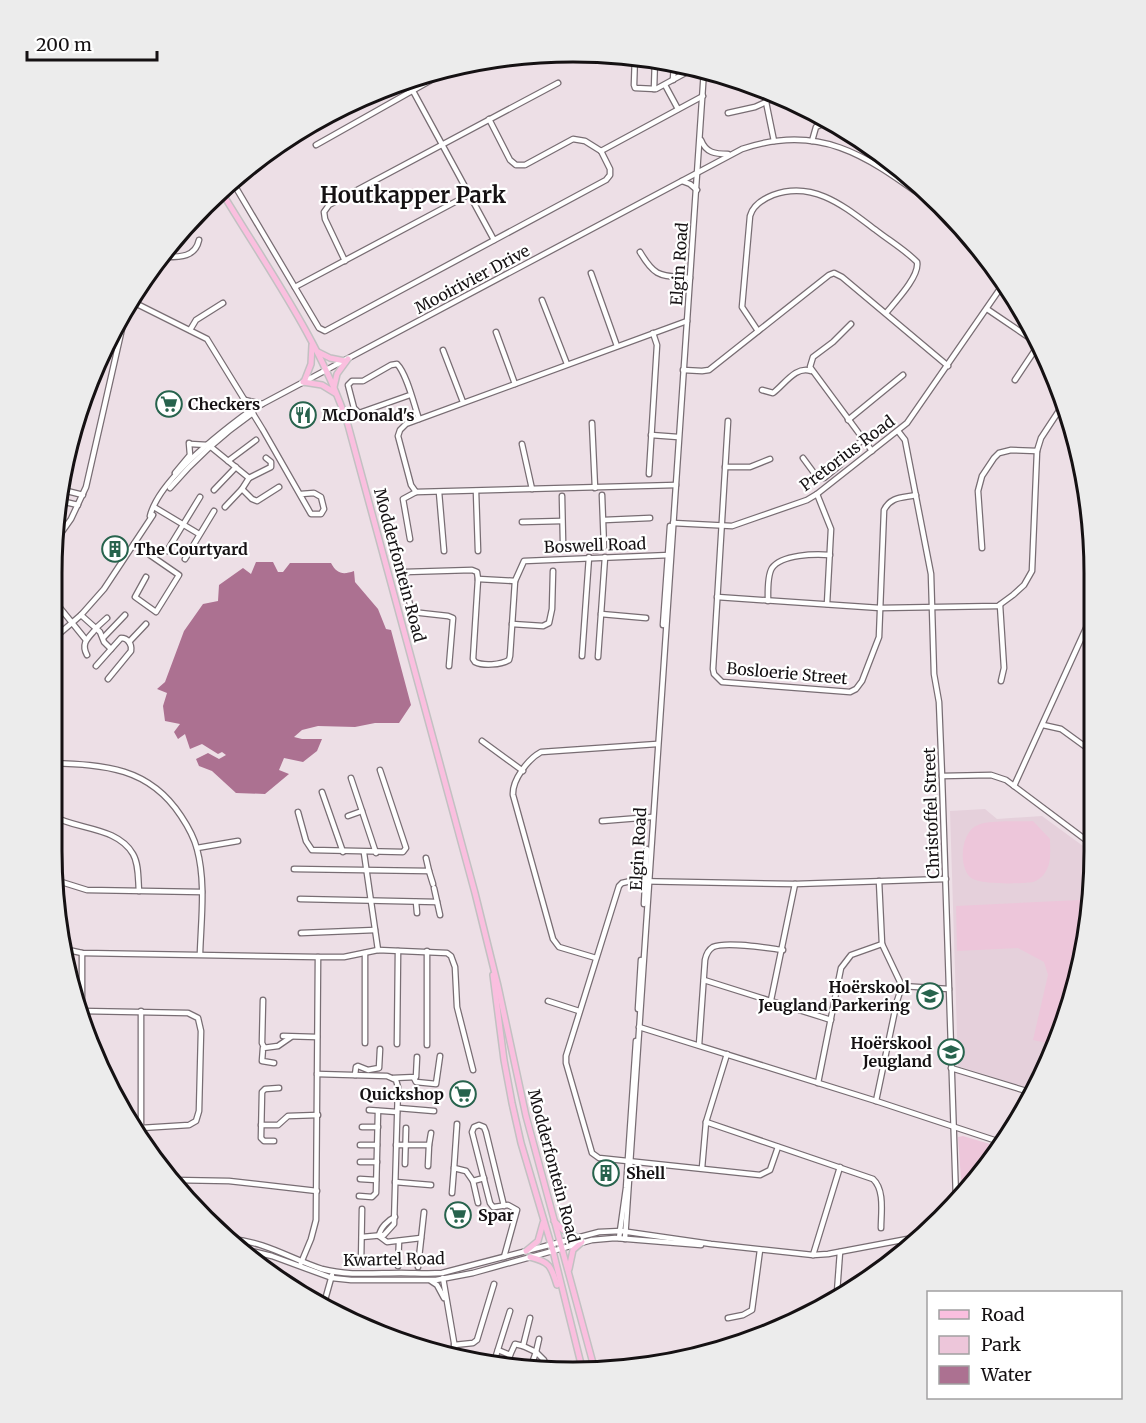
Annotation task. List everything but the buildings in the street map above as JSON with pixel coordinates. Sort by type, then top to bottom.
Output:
[{"type":"main road","name":"Modderfontein Road","points":[[225,198],[317,351],[337,394],[356,453],[475,893],[498,986],[519,1089],[592,1361]]},
{"type":"main road","points":[[312,343],[311,364],[303,382],[322,385],[337,394]]},
{"type":"main road","points":[[317,351],[330,358],[346,360],[337,374],[334,387]]},
{"type":"main road","name":"Modderfontein Road","points":[[493,970],[492,979],[507,1080],[521,1143],[553,1251],[580,1362]]},
{"type":"main road","points":[[553,1220],[563,1230],[579,1239],[573,1250],[569,1277]]},
{"type":"main road","points":[[543,1222],[540,1238],[528,1254],[544,1260],[552,1269],[572,1333]]},
{"type":"street","points":[[635,66],[634,87],[637,88],[654,89],[683,73]]},
{"type":"street","points":[[654,89],[655,68]]},
{"type":"street","points":[[673,80],[674,71]]},
{"type":"street","name":"Elgin Road","points":[[622,1239],[639,1026],[671,523],[704,79]]},
{"type":"street","points":[[345,261],[326,223],[324,212],[327,207],[558,83]]},
{"type":"street","points":[[316,145],[425,84]]},
{"type":"street","points":[[664,85],[678,109]]},
{"type":"street","points":[[413,91],[494,240]]},
{"type":"street","points":[[601,151],[703,96]]},
{"type":"street","points":[[728,113],[755,107],[769,100]]},
{"type":"street","points":[[766,102],[774,141]]},
{"type":"street","points":[[236,188],[319,328],[323,331],[328,330],[608,179],[610,175],[610,169],[601,151],[585,141],[573,139],[525,165],[516,165],[510,160],[489,119]]},
{"type":"street","points":[[812,141],[816,127],[820,125]]},
{"type":"street","points":[[700,137],[705,148],[711,152],[730,154]]},
{"type":"street","name":"Mooirivier Drive","points":[[62,632],[81,615],[104,589],[134,544],[163,493],[180,471],[243,418],[303,382],[730,154],[774,141],[812,141],[837,146],[864,157],[909,187]]},
{"type":"street","points":[[681,180],[697,190]]},
{"type":"street","points":[[758,331],[742,307],[750,216],[753,208],[760,202],[783,193],[809,193],[835,201],[917,262],[915,276],[886,313]]},
{"type":"street","points":[[295,288],[470,194]]},
{"type":"street","points":[[172,256],[189,255],[195,251],[199,240]]},
{"type":"street","points":[[640,252],[649,267],[657,274],[690,278]]},
{"type":"street","points":[[591,273],[617,346]]},
{"type":"street","points":[[683,370],[709,370],[834,273],[842,277],[948,366]]},
{"type":"street","name":"Pretorius Road","points":[[671,523],[722,527],[737,525],[807,500],[817,494],[873,452],[910,420],[999,291]]},
{"type":"street","points":[[542,300],[567,364]]},
{"type":"street","points":[[190,330],[196,320],[223,303]]},
{"type":"street","points":[[138,304],[210,342],[311,514],[321,514],[324,509],[321,497],[314,493],[301,494]]},
{"type":"street","points":[[987,309],[1026,336]]},
{"type":"street","points":[[416,492],[411,485],[399,441],[401,428],[464,402],[687,321]]},
{"type":"street","points":[[851,324],[813,357],[810,365],[811,371],[873,452]]},
{"type":"street","points":[[496,332],[515,384]]},
{"type":"street","points":[[649,474],[657,345],[653,333]]},
{"type":"street","points":[[64,532],[83,495],[99,436],[121,334]]},
{"type":"street","points":[[443,350],[464,402]]},
{"type":"street","points":[[1015,380],[1035,354]]},
{"type":"street","points":[[410,395],[358,412],[354,408],[348,387],[350,382],[363,381],[391,365],[398,365],[410,395],[419,419]]},
{"type":"street","points":[[762,390],[773,393],[798,370],[811,371]]},
{"type":"street","points":[[848,420],[903,375]]},
{"type":"street","points":[[245,401],[263,405]]},
{"type":"street","points":[[245,401],[243,418],[258,422]]},
{"type":"street","points":[[717,597],[880,608],[1000,605],[1024,585],[1032,571],[1037,451],[1041,438],[1058,412]]},
{"type":"street","name":"Bosloerie Street","points":[[728,421],[713,669],[719,680],[726,683],[850,692],[859,686],[878,641],[884,510],[894,498],[916,495]]},
{"type":"street","points":[[592,423],[595,488]]},
{"type":"street","name":"Christoffel Street","points":[[898,431],[905,440],[931,570],[934,674],[939,702],[942,776],[956,1189]]},
{"type":"street","points":[[651,435],[678,437]]},
{"type":"street","points":[[228,461],[255,440]]},
{"type":"street","points":[[802,458],[817,477],[824,478],[840,465],[849,451],[864,440]]},
{"type":"street","points":[[163,493],[172,476],[190,455],[190,444],[209,446],[249,478]]},
{"type":"street","points":[[522,444],[532,489]]},
{"type":"street","name":"Mooirivier Drive","points":[[155,508],[179,477],[209,446]]},
{"type":"street","points":[[982,548],[978,491],[982,476],[999,453],[1011,450],[1037,451]]},
{"type":"street","points":[[225,507],[249,478],[271,467],[271,462],[266,458]]},
{"type":"street","points":[[725,467],[750,467],[770,459]]},
{"type":"street","points":[[214,490],[236,467]]},
{"type":"street","points":[[410,539],[403,499],[416,492],[674,485]]},
{"type":"street","points":[[242,489],[255,501],[279,487]]},
{"type":"street","points":[[68,491],[83,495]]},
{"type":"street","points":[[476,491],[478,551]]},
{"type":"street","points":[[439,492],[444,551]]},
{"type":"street","points":[[817,494],[831,529],[827,604]]},
{"type":"street","points":[[562,496],[564,544],[579,545],[590,550],[603,549],[602,495]]},
{"type":"street","points":[[167,551],[200,497]]},
{"type":"street","points":[[67,502],[78,505]]},
{"type":"street","points":[[155,508],[199,534]]},
{"type":"street","points":[[184,559],[214,511]]},
{"type":"street","points":[[604,520],[650,518]]},
{"type":"street","points":[[522,522],[562,521]]},
{"type":"street","points":[[134,544],[179,575],[156,612],[135,597],[146,577]]},
{"type":"street","points":[[582,656],[590,550]]},
{"type":"street","points":[[768,601],[770,572],[775,566],[804,554],[830,555]]},
{"type":"street","points":[[661,555],[667,562]]},
{"type":"street","name":"Elgin Road","points":[[656,744],[669,555]]},
{"type":"street","name":"Boswell Road","points":[[515,581],[522,563],[526,560],[669,555]]},
{"type":"street","points":[[598,657],[605,557]]},
{"type":"street","points":[[449,666],[453,618],[412,612],[403,578],[404,574],[407,572],[472,570],[477,572],[473,654],[475,662],[481,664],[507,662],[510,656],[515,581],[478,579]]},
{"type":"street","points":[[512,624],[543,626],[549,623],[552,609],[553,571]]},
{"type":"street","points":[[1000,605],[1004,668],[1001,681]]},
{"type":"street","points":[[62,610],[87,640]]},
{"type":"street","points":[[601,614],[646,618]]},
{"type":"street","points":[[81,615],[111,649]]},
{"type":"street","points":[[103,638],[124,615]]},
{"type":"street","points":[[87,655],[83,646],[107,618]]},
{"type":"street","points":[[129,642],[146,624]]},
{"type":"street","points":[[1014,786],[1084,629]]},
{"type":"street","points":[[96,666],[121,639],[129,642],[131,651],[108,679]]},
{"type":"street","points":[[1043,725],[1061,729],[1084,746]]},
{"type":"street","points":[[482,741],[523,771]]},
{"type":"street","points":[[596,958],[559,947],[553,939],[513,795],[513,787],[533,757],[541,752],[656,744]]},
{"type":"street","points":[[62,764],[106,766],[141,778],[157,788],[172,802],[185,822],[197,848],[202,892],[200,954]]},
{"type":"street","points":[[298,812],[306,841],[312,850],[364,853],[403,852],[406,848],[380,770]]},
{"type":"street","points":[[942,776],[991,775],[1006,780],[1084,838]]},
{"type":"street","points":[[351,778],[376,853]]},
{"type":"street","points":[[322,792],[343,852]]},
{"type":"street","points":[[348,816],[362,811]]},
{"type":"street","points":[[602,821],[651,818]]},
{"type":"street","points":[[62,819],[107,834],[127,847],[136,863],[139,891]]},
{"type":"street","points":[[197,848],[238,841]]},
{"type":"street","points":[[364,853],[378,950]]},
{"type":"street","points":[[426,858],[440,915]]},
{"type":"street","points":[[294,869],[429,871]]},
{"type":"street","points":[[778,1147],[772,1167],[765,1174],[599,1158],[591,1150],[566,1059],[619,886],[626,881],[795,884],[946,879]]},
{"type":"street","points":[[876,1101],[902,986],[882,944],[879,881]]},
{"type":"street","points":[[63,882],[87,890],[202,892]]},
{"type":"street","points":[[771,1000],[795,884]]},
{"type":"street","points":[[300,899],[437,902]]},
{"type":"street","points":[[416,902],[417,914]]},
{"type":"street","points":[[301,933],[375,930]]},
{"type":"street","points":[[818,1083],[841,968],[851,955],[882,944]]},
{"type":"street","points":[[699,1045],[707,954],[715,946],[744,945],[783,950]]},
{"type":"street","points":[[71,951],[82,953],[318,957],[344,957],[378,950],[447,953],[451,956],[455,967],[457,1007],[472,1070]]},
{"type":"street","points":[[397,1044],[398,951]]},
{"type":"street","points":[[427,951],[427,1045]]},
{"type":"street","points":[[82,953],[82,992]]},
{"type":"street","points":[[365,953],[365,1043]]},
{"type":"street","points":[[299,1266],[311,1239],[316,1220],[318,957]]},
{"type":"street","points":[[704,980],[831,1020]]},
{"type":"street","points":[[902,986],[949,989]]},
{"type":"street","points":[[262,1000],[262,1043],[264,1047],[262,1060],[274,1063]]},
{"type":"street","points":[[548,1001],[579,1011]]},
{"type":"street","points":[[141,1011],[141,1123]]},
{"type":"street","points":[[89,1014],[188,1012],[198,1018],[201,1031],[200,1111],[196,1121],[189,1125],[144,1128]]},
{"type":"street","points":[[639,1026],[994,1140]]},
{"type":"street","points":[[283,1036],[317,1038]]},
{"type":"street","points":[[264,1047],[278,1046],[291,1037]]},
{"type":"street","points":[[355,1075],[358,1066],[377,1070],[380,1049]]},
{"type":"street","points":[[702,1168],[706,1122],[727,1054]]},
{"type":"street","points":[[414,1078],[416,1082],[436,1084],[440,1056]]},
{"type":"street","points":[[414,1078],[417,1075],[417,1057]]},
{"type":"street","points":[[951,1068],[1024,1090]]},
{"type":"street","points":[[317,1074],[394,1079],[414,1078]]},
{"type":"street","points":[[379,1236],[381,1230],[395,1217],[398,1087],[394,1079]]},
{"type":"street","points":[[274,1141],[262,1140],[263,1090],[279,1088]]},
{"type":"street","points":[[369,1110],[388,1111],[405,1108],[434,1111]]},
{"type":"street","points":[[359,1196],[375,1196],[378,1111]]},
{"type":"street","points":[[261,1125],[278,1125],[286,1116],[318,1115]]},
{"type":"street","points":[[706,1122],[868,1176],[879,1186],[881,1228]]},
{"type":"street","points":[[452,1193],[457,1124]]},
{"type":"street","points":[[504,1206],[486,1131],[484,1127],[474,1126],[472,1132],[491,1206],[504,1206],[512,1206],[517,1210],[504,1257]]},
{"type":"street","points":[[362,1127],[378,1127]]},
{"type":"street","points":[[405,1164],[406,1128]]},
{"type":"street","points":[[428,1166],[431,1133]]},
{"type":"street","points":[[360,1144],[377,1145]]},
{"type":"street","points":[[396,1144],[429,1145]]},
{"type":"street","points":[[360,1162],[377,1162]]},
{"type":"street","points":[[813,1255],[840,1167]]},
{"type":"street","points":[[454,1168],[466,1171],[473,1180],[478,1203]]},
{"type":"street","points":[[473,1180],[484,1178]]},
{"type":"street","points":[[360,1179],[376,1180]]},
{"type":"street","points":[[182,1180],[229,1181],[317,1191]]},
{"type":"street","points":[[395,1182],[431,1185]]},
{"type":"street","points":[[361,1264],[362,1209]]},
{"type":"street","points":[[418,1267],[424,1212]]},
{"type":"street","points":[[560,1245],[599,1232],[623,1232],[813,1255],[904,1240]]},
{"type":"street","points":[[362,1237],[379,1236]]},
{"type":"street","points":[[379,1236],[384,1242],[421,1238]]},
{"type":"street","points":[[579,1239],[622,1239],[681,1245],[711,1244]]},
{"type":"street","name":"Kwartel Road","points":[[244,1241],[273,1248],[333,1271],[367,1274],[442,1273],[504,1257],[553,1251],[560,1245]]},
{"type":"street","points":[[398,1266],[399,1241]]},
{"type":"street","name":"Kwartel Road","points":[[259,1254],[332,1278],[443,1280],[528,1254],[550,1244],[560,1245]]},
{"type":"street","points":[[269,1256],[273,1248]]},
{"type":"street","points":[[728,1318],[752,1310],[760,1250]]},
{"type":"street","points":[[837,1288],[840,1252]]},
{"type":"street","points":[[326,1298],[333,1271]]},
{"type":"street","points":[[442,1273],[454,1345],[473,1343],[477,1340],[495,1284]]},
{"type":"street","points":[[444,1293],[448,1284],[456,1277]]},
{"type":"street","points":[[428,1280],[437,1286],[446,1303]]},
{"type":"street","points":[[497,1356],[510,1311]]},
{"type":"street","points":[[523,1346],[530,1318]]},
{"type":"street","points":[[534,1359],[539,1339]]},
{"type":"street","points":[[498,1350],[510,1355],[515,1344],[536,1353],[544,1360]]},
{"type":"shaded area","name":"Hoërskool Jeugland","points":[[985,809],[997,819],[1042,816],[1084,847],[1083,883],[1075,950],[1046,1046],[1026,1087],[958,1066],[950,811]]},
{"type":"green space","points":[[1033,821],[1050,839],[1049,862],[1041,878],[1033,882],[991,883],[970,877],[964,865],[963,849],[972,828],[989,822]]},
{"type":"green space","points":[[1081,902],[1075,950],[1047,1043],[1033,1040],[1048,975],[1044,962],[1018,948],[957,951],[956,906]]},
{"type":"green space","points":[[963,1136],[991,1144],[961,1183],[958,1137]]},
{"type":"water","points":[[256,562],[273,562],[278,572],[283,572],[290,563],[331,563],[341,573],[354,571],[355,582],[378,609],[386,629],[391,630],[411,705],[399,723],[375,723],[355,727],[318,726],[302,730],[294,737],[322,739],[317,751],[303,762],[284,758],[279,770],[289,774],[265,794],[236,793],[212,771],[199,766],[196,759],[208,753],[219,759],[226,755],[222,752],[218,754],[202,744],[190,749],[185,734],[178,739],[174,732],[180,724],[165,721],[163,706],[167,693],[157,689],[165,682],[184,631],[203,604],[218,601],[219,585],[243,568],[251,574]]},
{"type":"place","name":"Checkers","points":[[169,404]]},
{"type":"place","name":"McDonald's","points":[[303,415]]},
{"type":"place","name":"The Courtyard","points":[[115,549]]},
{"type":"place","name":"Hoërskool Jeugland Parkering","points":[[930,996]]},
{"type":"place","name":"Hoërskool Jeugland","points":[[951,1052]]},
{"type":"place","name":"Quickshop","points":[[463,1094]]},
{"type":"place","name":"Shell","points":[[606,1173]]},
{"type":"place","name":"Spar","points":[[458,1215]]},
{"type":"district","name":"Houtkapper Park","points":[[413,195]]}]
